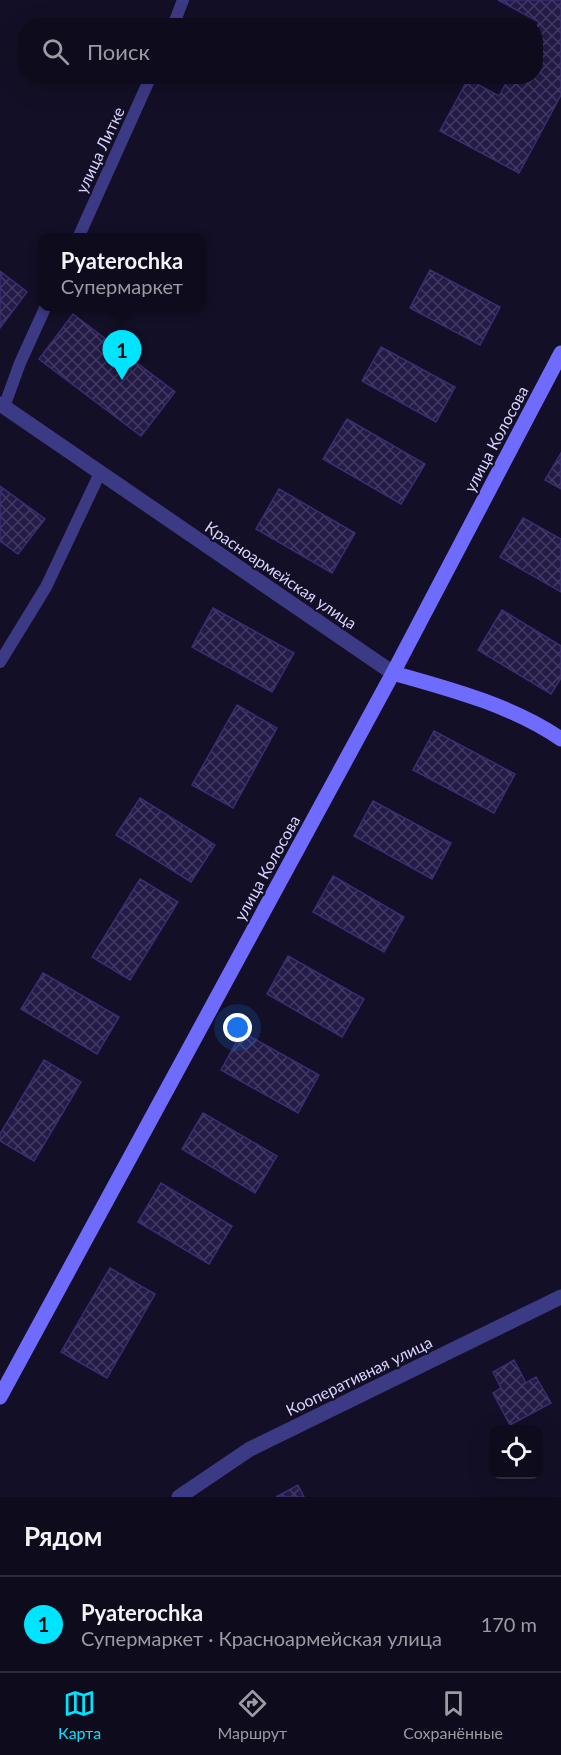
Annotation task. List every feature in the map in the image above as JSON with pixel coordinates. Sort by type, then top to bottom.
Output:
[{"type":"main road","name":"улица Колосова","points":[[1,1394],[393,674],[561,353]]},
{"type":"main road","name":"Красноармейская улица","points":[[393,674],[465,693],[544,727],[561,738]]},
{"type":"street","name":"Красноармейская улица","points":[[2,406],[393,674]]},
{"type":"street","name":"Кооперативная улица","points":[[179,1497],[250,1449],[561,1298]]},
{"type":"lane","points":[[176,18],[183,0]]},
{"type":"lane","name":"улица Литке","points":[[80,233],[147,84]]},
{"type":"lane","points":[[2,406],[44,311]]},
{"type":"lane","points":[[0,662],[46,587],[100,473]]},
{"type":"building","points":[[498,0],[561,0],[561,95],[519,173],[440,131],[465,84],[477,84],[499,96],[506,84],[543,84],[543,18],[532,18]]},
{"type":"building","points":[[430,270],[500,307],[480,345],[410,308]]},
{"type":"building","points":[[0,271],[27,292],[0,328]]},
{"type":"building","points":[[73,314],[175,392],[141,436],[39,359]]},
{"type":"building","points":[[381,347],[455,387],[436,422],[362,381]]},
{"type":"building","points":[[347,419],[425,464],[401,504],[323,459]]},
{"type":"building","points":[[561,453],[561,489],[545,480]]},
{"type":"building","points":[[0,486],[45,519],[18,554],[0,541]]},
{"type":"building","points":[[279,489],[355,533],[332,573],[256,529]]},
{"type":"building","points":[[523,518],[561,539],[561,592],[500,557]]},
{"type":"building","points":[[213,608],[294,653],[272,692],[192,647]]},
{"type":"building","points":[[502,610],[561,646],[561,678],[551,694],[478,650]]},
{"type":"building","points":[[237,705],[277,728],[233,808],[192,785]]},
{"type":"building","points":[[434,731],[515,774],[494,813],[413,770]]},
{"type":"building","points":[[140,798],[215,845],[191,882],[116,835]]},
{"type":"building","points":[[373,801],[451,843],[432,879],[354,836]]},
{"type":"building","points":[[333,876],[404,917],[384,952],[313,912]]},
{"type":"building","points":[[140,879],[178,902],[130,980],[92,957]]},
{"type":"building","points":[[288,956],[364,999],[342,1037],[267,994]]},
{"type":"building","points":[[43,973],[119,1017],[97,1054],[21,1009]]},
{"type":"building","points":[[242,1032],[319,1075],[298,1113],[221,1070]]},
{"type":"building","points":[[44,1060],[81,1082],[34,1161],[0,1141],[0,1134]]},
{"type":"building","points":[[203,1113],[277,1156],[255,1193],[182,1149]]},
{"type":"building","points":[[161,1183],[232,1226],[209,1264],[138,1222]]},
{"type":"building","points":[[110,1268],[155,1294],[107,1378],[61,1352]]},
{"type":"building","points":[[514,1360],[526,1383],[536,1377],[551,1403],[510,1425],[493,1393],[501,1388],[493,1372]]},
{"type":"building","points":[[298,1485],[304,1497],[276,1497]]},
{"type":"place","name":"Pyaterochka","points":[[122,380]]}]
